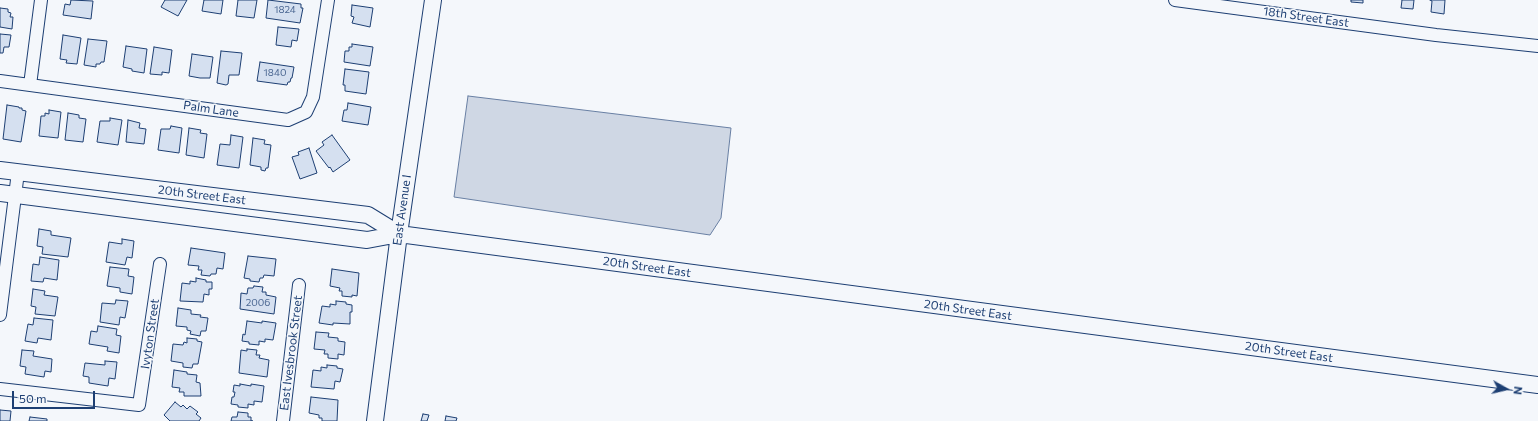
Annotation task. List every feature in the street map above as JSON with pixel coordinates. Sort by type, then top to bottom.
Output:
[{"type":"main road","name":"East Avenue I","points":[[375,421],[399,234],[433,0]]},
{"type":"main road","name":"20th Street East","points":[[0,170],[368,215],[399,234]]},
{"type":"main road","name":"20th Street East","points":[[8,194],[368,240],[399,234],[1538,386]]},
{"type":"street","points":[[30,85],[40,0]]},
{"type":"street","name":"Palm Lane","points":[[0,80],[288,120],[306,112],[313,97],[328,0]]},
{"type":"street","name":"18th Street East","points":[[1176,0],[1436,35],[1538,46]]},
{"type":"street","points":[[0,315],[8,194],[18,172]]},
{"type":"street","name":"Ivyton Street","points":[[0,389],[139,405],[160,264]]},
{"type":"street","name":"East Ivesbrook Street","points":[[283,421],[299,285]]},
{"type":"shaded area","points":[[468,96],[731,128],[721,218],[710,235],[454,197]]},
{"type":"building","points":[[71,0],[93,1],[91,19],[63,15],[65,4],[70,5]]},
{"type":"building","points":[[165,0],[187,0],[178,16],[161,7]]},
{"type":"building","points":[[204,0],[223,0],[221,14],[202,11]]},
{"type":"building","points":[[238,0],[257,0],[254,18],[236,16]]},
{"type":"building","points":[[268,0],[301,4],[301,8],[303,8],[300,23],[266,18]]},
{"type":"building","points":[[1351,0],[1363,0],[1363,3],[1351,2]]},
{"type":"building","points":[[1402,0],[1414,0],[1413,9],[1401,8]]},
{"type":"building","points":[[1430,0],[1445,0],[1444,14],[1431,12],[1432,1]]},
{"type":"building","points":[[352,5],[373,8],[370,27],[352,23],[354,17],[351,16]]},
{"type":"building","points":[[0,8],[8,9],[8,12],[11,13],[10,17],[13,17],[12,29],[0,27]]},
{"type":"building","points":[[278,27],[299,29],[297,41],[292,40],[291,47],[276,45]]},
{"type":"building","points":[[0,34],[11,35],[9,47],[4,47],[3,53],[0,53]]},
{"type":"building","points":[[63,35],[81,38],[77,64],[66,63],[67,60],[60,59]]},
{"type":"building","points":[[88,39],[107,41],[104,62],[96,64],[96,67],[84,65]]},
{"type":"building","points":[[352,44],[373,47],[370,66],[344,62],[345,51],[349,51],[349,47],[352,47]]},
{"type":"building","points":[[126,46],[147,49],[144,73],[132,71],[132,69],[123,67]]},
{"type":"building","points":[[154,47],[172,50],[169,73],[162,72],[162,75],[150,74]]},
{"type":"building","points":[[221,51],[242,53],[239,75],[229,75],[228,84],[226,85],[217,83]]},
{"type":"building","points":[[192,54],[213,57],[210,78],[189,76]]},
{"type":"building","points":[[260,62],[294,67],[290,82],[288,82],[287,85],[257,81]]},
{"type":"building","points":[[345,69],[369,72],[366,94],[345,91],[345,85],[343,85]]},
{"type":"building","points":[[348,103],[371,107],[368,125],[342,121],[344,110],[347,110]]},
{"type":"building","points":[[7,105],[19,107],[26,111],[21,142],[3,139]]},
{"type":"building","points":[[49,110],[61,112],[58,138],[39,136],[41,116],[45,116],[45,113],[49,114]]},
{"type":"building","points":[[68,113],[79,115],[79,118],[86,119],[83,142],[65,140]]},
{"type":"building","points":[[110,118],[122,120],[118,145],[97,142],[100,121],[110,121]]},
{"type":"building","points":[[128,120],[140,123],[139,128],[146,129],[144,144],[126,142]]},
{"type":"building","points":[[171,126],[182,128],[179,153],[158,150],[161,129],[170,129]]},
{"type":"building","points":[[189,128],[201,130],[200,133],[207,134],[204,158],[186,155]]},
{"type":"building","points":[[231,135],[243,137],[239,168],[217,165],[220,144],[230,145]]},
{"type":"building","points":[[332,135],[350,160],[333,172],[316,151],[324,145],[322,142]]},
{"type":"building","points":[[253,138],[265,140],[264,144],[271,145],[268,168],[266,168],[265,171],[261,170],[261,167],[250,165]]},
{"type":"building","points":[[309,148],[317,173],[300,179],[292,157],[299,155],[298,152]]},
{"type":"building","points":[[39,229],[51,231],[51,235],[71,238],[68,257],[42,254],[43,247],[37,246]]},
{"type":"building","points":[[122,239],[134,241],[132,258],[127,257],[125,265],[106,262],[109,242],[122,244]]},
{"type":"building","points":[[191,248],[225,253],[223,269],[217,268],[216,274],[211,274],[210,276],[201,275],[202,270],[198,270],[199,266],[188,265]]},
{"type":"building","points":[[248,256],[276,259],[274,276],[264,275],[263,278],[260,278],[259,282],[250,281],[250,279],[244,278]]},
{"type":"building","points":[[40,257],[59,260],[57,280],[44,278],[43,282],[31,281],[33,264],[39,265]]},
{"type":"building","points":[[110,267],[129,269],[128,276],[134,277],[132,294],[120,292],[120,288],[107,286]]},
{"type":"building","points":[[332,269],[359,273],[357,296],[342,296],[342,291],[339,291],[340,288],[330,286]]},
{"type":"building","points":[[196,278],[206,280],[206,282],[212,282],[212,289],[209,289],[209,295],[204,294],[203,302],[180,301],[182,283],[190,284],[190,281],[196,282]]},
{"type":"building","points":[[254,286],[263,287],[262,292],[266,292],[266,295],[276,297],[274,314],[240,309],[241,293],[247,294],[248,288],[253,288]]},
{"type":"building","points":[[33,289],[45,291],[44,295],[58,297],[55,316],[35,314],[36,307],[31,306]]},
{"type":"building","points":[[116,300],[128,301],[125,318],[120,317],[119,325],[100,322],[102,303],[115,304]]},
{"type":"building","points":[[336,301],[346,302],[346,304],[352,305],[352,312],[350,312],[350,324],[333,323],[333,325],[319,323],[322,306],[330,307],[330,304],[336,305]]},
{"type":"building","points":[[178,308],[191,310],[191,314],[201,315],[200,317],[208,318],[206,331],[201,331],[200,336],[190,334],[191,331],[187,330],[187,327],[176,326]]},
{"type":"building","points":[[34,318],[53,320],[51,340],[38,338],[37,343],[25,341],[28,324],[33,325]]},
{"type":"building","points":[[247,321],[276,323],[273,340],[265,339],[265,342],[259,341],[259,345],[249,344],[249,342],[242,341],[243,334],[245,335]]},
{"type":"building","points":[[98,326],[117,329],[116,335],[121,336],[119,353],[107,351],[108,347],[89,344],[91,331],[97,332]]},
{"type":"building","points":[[316,332],[329,333],[328,337],[338,338],[338,341],[345,342],[344,355],[338,354],[338,359],[328,358],[328,354],[324,354],[325,350],[314,349]]},
{"type":"building","points":[[187,338],[197,339],[197,341],[202,342],[198,364],[193,364],[192,368],[183,367],[183,363],[171,361],[173,344],[183,345],[184,342],[187,343]]},
{"type":"building","points":[[247,349],[257,350],[256,355],[260,355],[259,358],[269,360],[267,377],[239,373],[241,350],[247,351]]},
{"type":"building","points":[[22,350],[34,351],[33,356],[52,359],[51,372],[45,371],[44,377],[25,374],[26,367],[20,366]]},
{"type":"building","points":[[105,361],[117,362],[115,379],[109,378],[108,386],[89,383],[89,377],[83,376],[85,363],[105,365]]},
{"type":"building","points":[[327,365],[337,366],[337,368],[343,369],[340,382],[335,381],[334,389],[311,387],[313,370],[321,371],[321,367],[327,368]]},
{"type":"building","points":[[174,370],[197,375],[196,382],[200,383],[201,396],[184,396],[184,392],[179,392],[180,388],[172,387]]},
{"type":"building","points":[[240,384],[264,386],[262,402],[254,401],[254,405],[248,404],[248,408],[238,407],[238,405],[231,404],[232,397],[234,397],[235,392],[233,392],[234,385],[240,386]]},
{"type":"building","points":[[311,397],[338,400],[337,421],[322,421],[322,418],[319,418],[319,415],[309,413]]},
{"type":"building","points":[[175,402],[181,407],[183,405],[187,409],[190,406],[198,412],[196,414],[201,418],[199,421],[170,421],[164,415]]},
{"type":"building","points":[[0,410],[11,411],[10,421],[0,421]]},
{"type":"building","points":[[238,412],[248,413],[248,417],[251,417],[251,421],[231,421],[232,417],[237,417]]},
{"type":"building","points":[[423,414],[429,415],[427,421],[421,421]]},
{"type":"building","points":[[446,416],[457,418],[456,421],[445,421]]},
{"type":"building","points":[[30,417],[47,419],[47,421],[29,421]]}]
